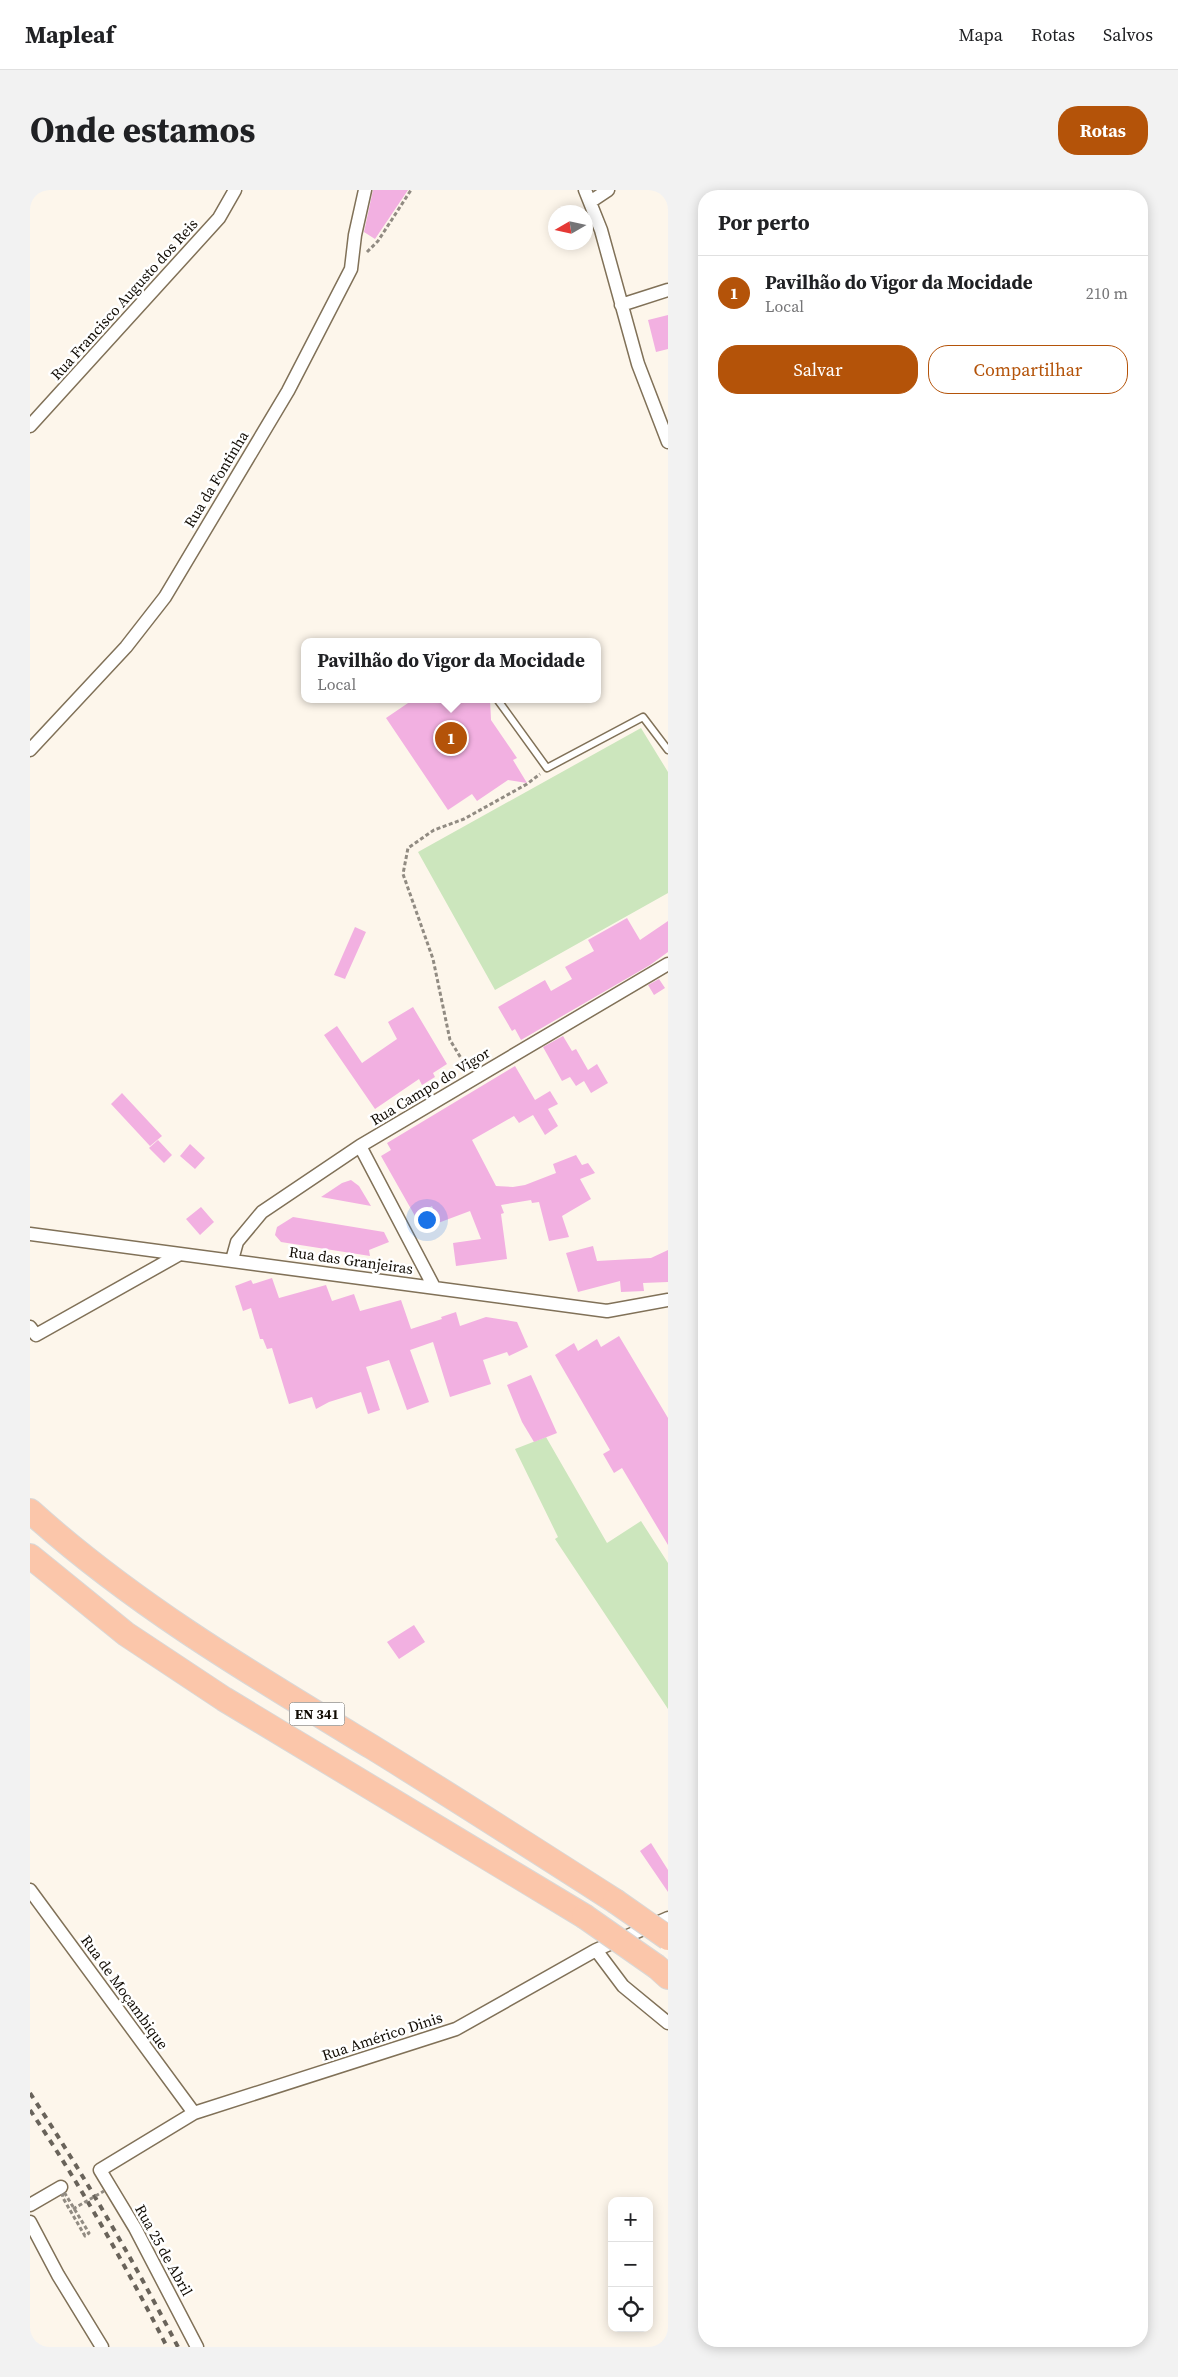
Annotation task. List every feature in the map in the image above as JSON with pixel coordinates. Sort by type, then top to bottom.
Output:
[{"type":"highway","name":"EN 341","points":[[30,1511],[59,1538],[147,1604],[238,1666],[448,1794],[614,1900],[668,1938]]},
{"type":"highway","name":"EN 341","points":[[30,1556],[126,1634],[224,1699],[584,1916],[662,1972]]},
{"type":"street","name":"Rua Francisco Augusto dos Reis","points":[[30,426],[219,218],[235,190]]},
{"type":"street","name":"Rua da Fontinha","points":[[30,750],[126,648],[165,597],[288,391],[351,269],[355,235],[365,190]]},
{"type":"street","points":[[608,190],[588,196],[600,230],[638,364],[668,442]]},
{"type":"street","points":[[621,305],[668,290]]},
{"type":"street","name":"Rua Campo do Vigor","points":[[232,1260],[237,1242],[262,1212],[360,1146],[668,964]]},
{"type":"street","points":[[360,1146],[434,1287]]},
{"type":"street","name":"Rua das Granjeiras","points":[[30,1234],[607,1311],[668,1300]]},
{"type":"street","points":[[32,1333],[180,1254]]},
{"type":"street","name":"Rua de Moçambique","points":[[30,1890],[194,2113]]},
{"type":"street","name":"Rua Américo Dinis","points":[[100,2170],[194,2113],[456,2029],[596,1950],[668,1918]]},
{"type":"street","points":[[596,1950],[623,1986],[668,2023]]},
{"type":"street","name":"Rua 25 de Abril","points":[[100,2170],[135,2228],[197,2347]]},
{"type":"street","points":[[30,2205],[61,2187]]},
{"type":"street","points":[[30,2222],[58,2274],[102,2347]]},
{"type":"lane","points":[[499,703],[548,768],[643,717],[668,750]]},
{"type":"path","points":[[351,269],[378,241],[411,190]]},
{"type":"path","points":[[474,1079],[450,1040],[433,959],[403,874],[408,848],[434,830],[464,819],[527,784],[548,768]]},
{"type":"path","points":[[61,2187],[64,2198],[85,2236],[89,2233],[70,2203]]},
{"type":"path","points":[[73,2209],[104,2191]]},
{"type":"green space","points":[[641,728],[668,772],[668,893],[495,990],[418,852]]},
{"type":"green space","points":[[546,1437],[607,1543],[641,1521],[668,1563],[668,1709],[555,1539],[558,1537],[515,1449]]},
{"type":"building","points":[[373,190],[408,190],[375,239],[364,232]]},
{"type":"building","points":[[668,315],[668,349],[656,352],[648,320]]},
{"type":"building","points":[[408,703],[490,703],[491,720],[517,758],[513,760],[527,783],[508,780],[477,801],[472,794],[448,810],[386,718]]},
{"type":"building","points":[[627,918],[640,940],[668,921],[668,952],[650,965],[521,1040],[515,1029],[512,1031],[498,1007],[545,980],[551,991],[572,979],[565,967],[594,951],[588,940]]},
{"type":"building","points":[[355,927],[366,932],[345,979],[334,975]]},
{"type":"building","points":[[659,979],[665,988],[654,995],[648,985]]},
{"type":"building","points":[[413,1007],[447,1064],[433,1073],[435,1077],[422,1085],[419,1079],[375,1109],[324,1035],[337,1026],[362,1063],[397,1039],[388,1022]]},
{"type":"building","points":[[563,1036],[572,1051],[576,1049],[588,1070],[597,1064],[608,1083],[591,1093],[584,1081],[576,1086],[570,1077],[562,1081],[543,1047]]},
{"type":"building","points":[[515,1066],[535,1100],[550,1091],[558,1104],[548,1109],[558,1126],[545,1135],[533,1115],[519,1123],[514,1116],[472,1140],[496,1186],[513,1187],[525,1185],[556,1173],[553,1164],[576,1155],[582,1165],[588,1163],[595,1173],[580,1179],[591,1199],[562,1216],[569,1237],[549,1241],[539,1202],[532,1203],[531,1200],[501,1205],[504,1213],[501,1214],[507,1259],[456,1266],[453,1243],[481,1239],[470,1211],[438,1223],[432,1206],[415,1216],[381,1156],[391,1150],[387,1143]]},
{"type":"building","points":[[122,1093],[162,1136],[150,1146],[111,1104]]},
{"type":"building","points":[[158,1140],[172,1155],[164,1163],[149,1148]]},
{"type":"building","points":[[190,1144],[205,1158],[195,1169],[180,1156]]},
{"type":"building","points":[[351,1180],[359,1186],[371,1206],[321,1197],[342,1183]]},
{"type":"building","points":[[201,1207],[214,1222],[200,1235],[186,1219]]},
{"type":"building","points":[[293,1217],[384,1232],[389,1242],[369,1250],[370,1256],[281,1242],[275,1235],[277,1227]]},
{"type":"building","points":[[593,1246],[597,1261],[651,1258],[668,1250],[668,1282],[643,1283],[644,1291],[621,1292],[620,1281],[578,1292],[566,1253]]},
{"type":"building","points":[[272,1278],[279,1298],[326,1285],[332,1301],[354,1294],[360,1311],[401,1300],[411,1329],[442,1319],[441,1317],[456,1312],[460,1326],[486,1317],[517,1322],[528,1347],[509,1356],[507,1352],[483,1360],[491,1384],[450,1397],[433,1342],[410,1350],[429,1402],[407,1410],[389,1360],[366,1367],[380,1410],[368,1414],[361,1392],[329,1402],[316,1409],[312,1397],[289,1404],[272,1348],[267,1349],[263,1339],[260,1339],[251,1308],[243,1311],[235,1286],[251,1280],[253,1284]]},
{"type":"building","points":[[619,1336],[668,1418],[668,1545],[622,1468],[614,1473],[603,1454],[610,1450],[555,1355],[574,1343],[578,1351],[597,1339],[601,1347]]},
{"type":"building","points":[[531,1375],[557,1433],[534,1442],[522,1422],[507,1385]]},
{"type":"building","points":[[414,1625],[425,1642],[399,1659],[387,1642]]},
{"type":"building","points":[[651,1843],[668,1870],[668,1892],[640,1851]]},
{"type":"railway","points":[[30,2093],[70,2155],[107,2218],[178,2347]]},
{"type":"railway","points":[[30,2110],[102,2227],[167,2347]]},
{"type":"place","name":"Pavilhão do Vigor da Mocidade","points":[[451,738]]}]
